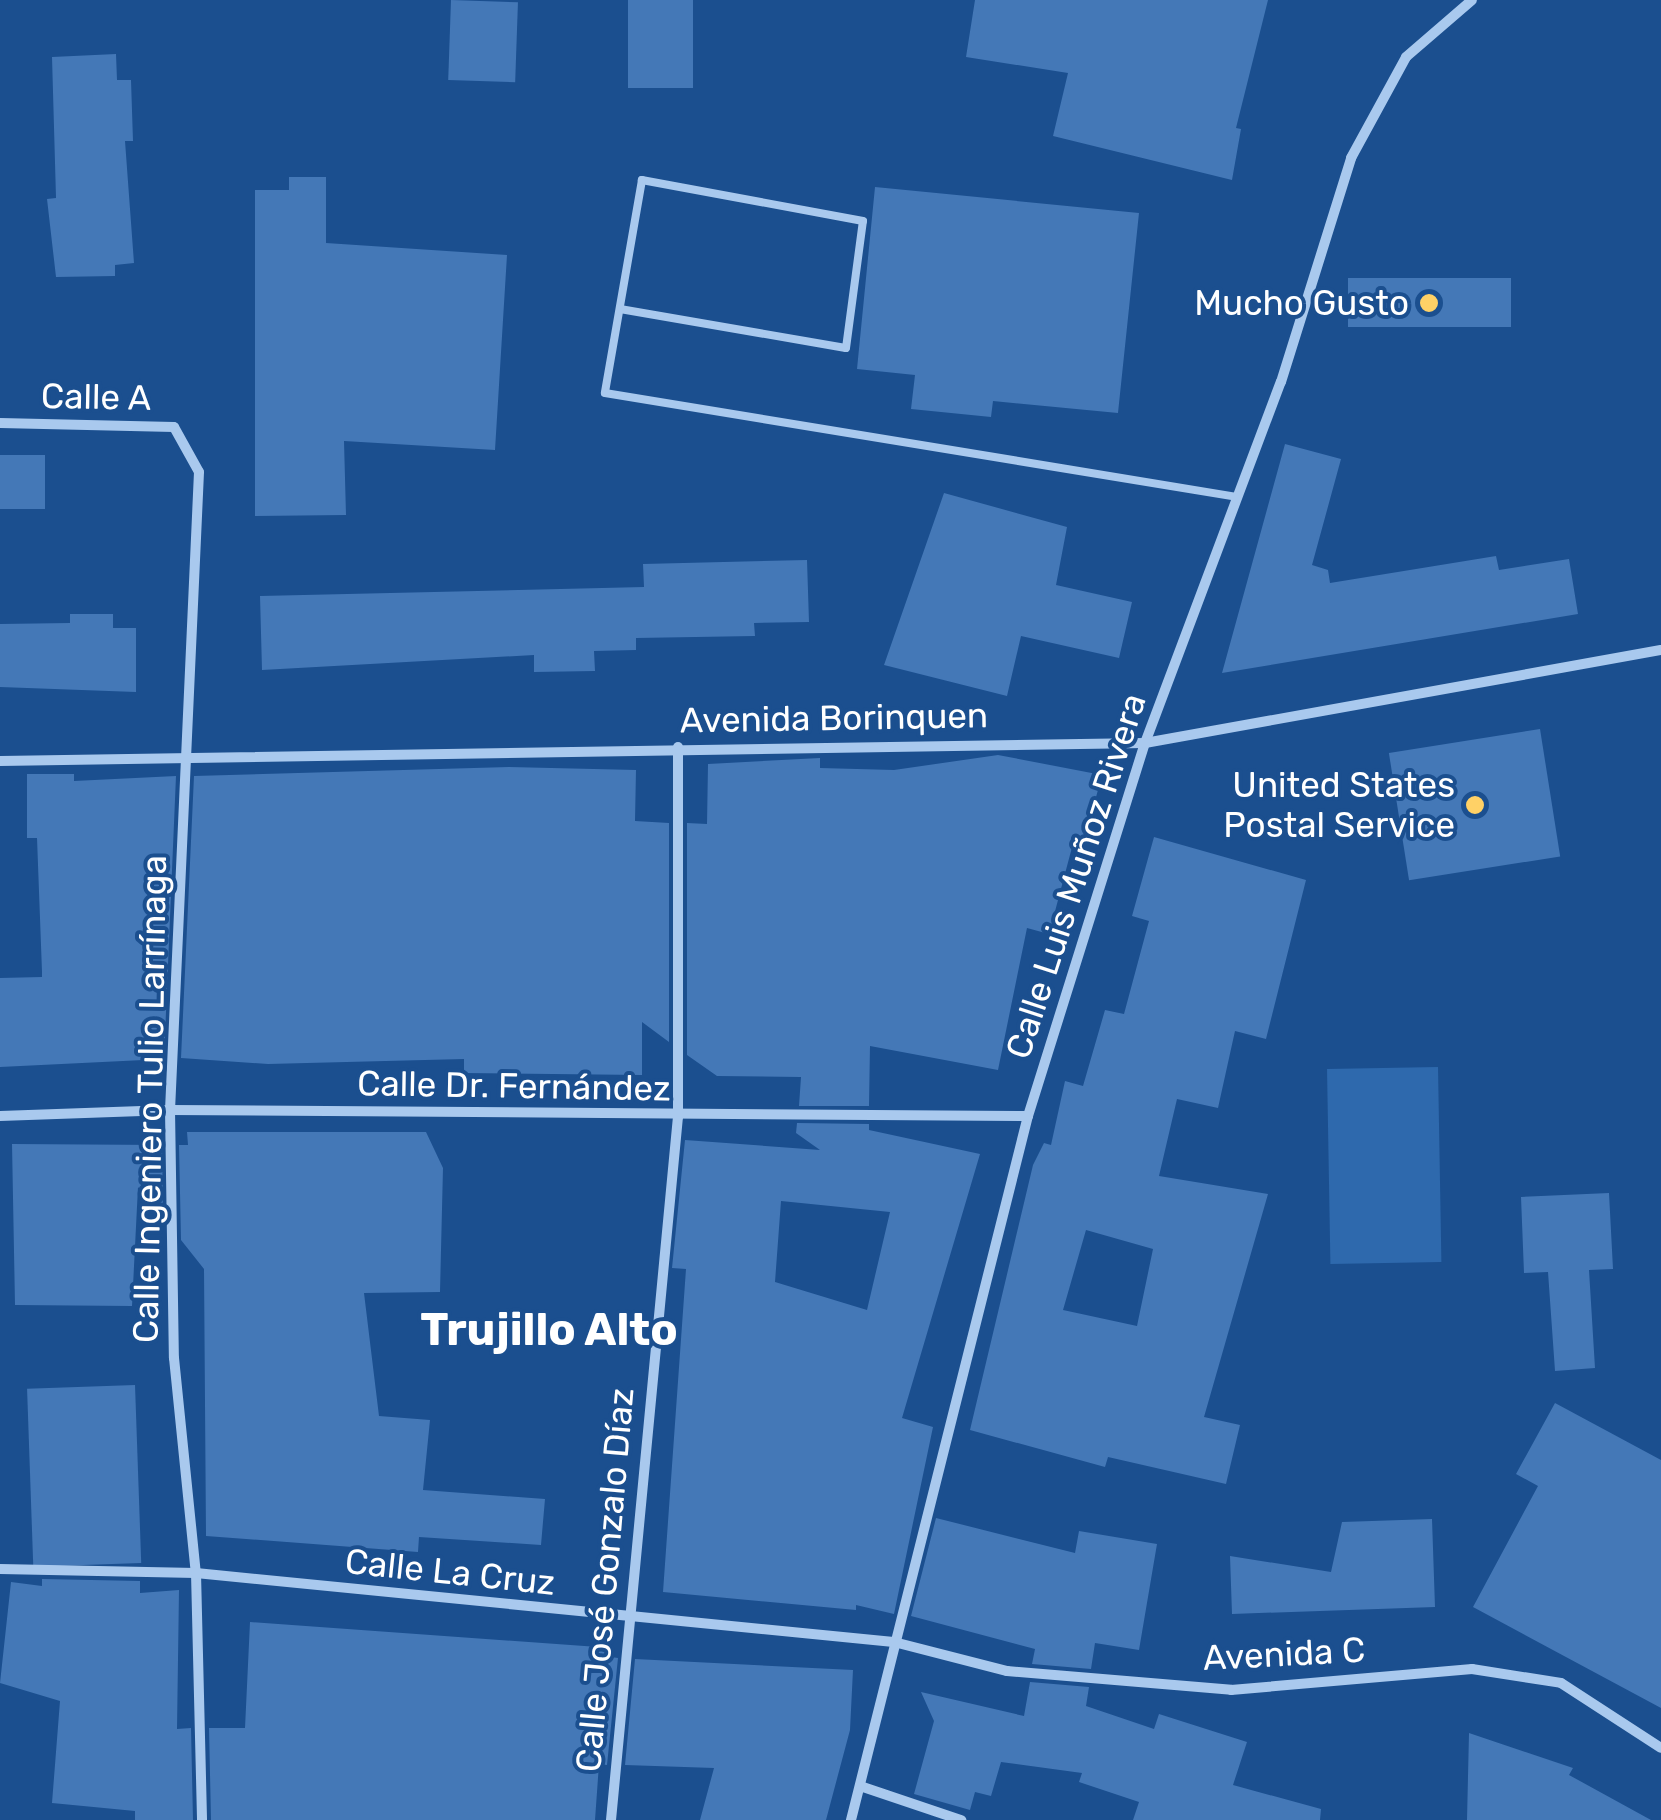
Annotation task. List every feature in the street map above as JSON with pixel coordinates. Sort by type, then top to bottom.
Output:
[{"type":"street","name":"Calle Luis Muñoz Rivera","points":[[850,1820],[1028,1116],[1145,742],[1237,497],[1350,158],[1406,57],[1472,0]]},
{"type":"street","name":"Calle A","points":[[0,422],[174,426],[199,472],[198,557]]},
{"type":"street","name":"Calle Ingeniero Tulio Larrínaga","points":[[198,557],[182,757],[170,1110],[174,1358],[196,1573],[202,1820]]},
{"type":"street","name":"Avenida Borinquen","points":[[0,761],[1145,742],[1661,650]]},
{"type":"street","name":"Calle José Gonzalo Díaz","points":[[612,1820],[626,1616],[678,1116],[678,747]]},
{"type":"street","name":"Calle Dr. Fernández","points":[[0,1116],[170,1110],[1028,1116]]},
{"type":"street","name":"Calle La Cruz","points":[[0,1569],[196,1573],[894,1642]]},
{"type":"street","name":"Avenida C","points":[[894,1642],[1007,1671],[1231,1690],[1472,1669],[1561,1683],[1661,1748]]},
{"type":"street","points":[[860,1786],[961,1820]]},
{"type":"lane","points":[[620,308],[846,348],[863,221],[642,180],[605,393],[1237,497]]},
{"type":"shaded area","points":[[1438,1067],[1441,1262],[1330,1264],[1327,1069]]},
{"type":"building","points":[[451,0],[518,2],[515,82],[448,80]]},
{"type":"building","points":[[628,0],[693,0],[693,88],[628,88]]},
{"type":"building","points":[[975,0],[1268,0],[1236,128],[1241,129],[1232,180],[1053,136],[1068,73],[966,57]]},
{"type":"building","points":[[116,54],[117,80],[131,80],[133,141],[125,141],[134,263],[115,265],[115,276],[56,277],[47,199],[56,198],[52,57]]},
{"type":"building","points":[[289,177],[326,177],[326,243],[507,255],[495,450],[344,441],[346,515],[255,516],[255,190],[289,190]]},
{"type":"building","points":[[875,187],[1139,213],[1118,413],[993,401],[991,417],[911,409],[915,375],[857,369]]},
{"type":"building","name":"Mucho Gusto","points":[[1348,278],[1511,278],[1511,327],[1348,327]]},
{"type":"building","points":[[1285,444],[1341,459],[1312,565],[1328,570],[1330,583],[1496,556],[1499,570],[1569,559],[1578,614],[1222,673]]},
{"type":"building","points":[[0,455],[45,455],[45,509],[0,509]]},
{"type":"building","points":[[944,493],[1067,527],[1056,585],[1132,602],[1119,658],[1021,636],[1007,696],[884,665]]},
{"type":"building","points":[[807,560],[809,622],[754,623],[755,636],[636,638],[636,650],[594,651],[595,671],[534,672],[534,655],[262,670],[260,596],[644,587],[643,564]]},
{"type":"building","points":[[70,614],[113,614],[113,628],[136,628],[136,692],[0,687],[0,624],[70,623]]},
{"type":"building","name":"United States Postal Service","points":[[1540,729],[1560,856],[1409,880],[1389,753]]},
{"type":"building","points":[[998,755],[1102,775],[1085,838],[1075,836],[1049,934],[1027,928],[998,1070],[870,1046],[869,1106],[799,1106],[801,1077],[717,1076],[687,1055],[687,823],[707,824],[708,764],[820,758],[820,768],[894,770]]},
{"type":"building","points":[[509,767],[636,770],[635,821],[669,823],[669,1042],[642,1022],[642,1075],[464,1073],[464,1059],[268,1064],[181,1058],[194,776]]},
{"type":"building","points":[[27,774],[74,774],[74,781],[176,776],[164,1059],[0,1067],[0,978],[42,977],[37,838],[27,838]]},
{"type":"building","points":[[1154,837],[1306,880],[1266,1039],[1235,1031],[1218,1108],[1177,1099],[1159,1176],[1268,1194],[1204,1417],[1240,1425],[1226,1484],[1108,1457],[1105,1467],[970,1430],[1033,1165],[1044,1143],[1051,1145],[1065,1081],[1083,1086],[1105,1010],[1124,1014],[1149,921],[1132,916]],"holes":[[[1086,1230],[1153,1249],[1137,1326],[1063,1310]]]},
{"type":"building","points":[[797,1123],[869,1124],[869,1130],[980,1154],[902,1418],[933,1427],[894,1614],[856,1605],[856,1610],[663,1592],[686,1269],[672,1268],[685,1140],[820,1150],[796,1133]],"holes":[[[781,1201],[890,1212],[867,1310],[775,1282]]]},
{"type":"building","points":[[187,1132],[426,1132],[443,1168],[440,1292],[364,1293],[379,1416],[430,1420],[423,1490],[545,1499],[541,1545],[419,1537],[418,1552],[206,1536],[204,1269],[181,1240],[179,1145],[188,1145]]},
{"type":"building","points":[[12,1144],[162,1145],[163,1218],[138,1187],[132,1306],[15,1305]]},
{"type":"building","points":[[1609,1193],[1613,1269],[1589,1270],[1595,1368],[1555,1371],[1548,1272],[1524,1273],[1521,1197]]},
{"type":"building","points":[[135,1385],[141,1563],[33,1567],[27,1389]]},
{"type":"building","points":[[1555,1403],[1661,1460],[1661,1708],[1473,1607],[1538,1486],[1516,1474]]},
{"type":"building","points":[[936,1518],[1075,1553],[1079,1531],[1157,1544],[1139,1650],[1095,1643],[1091,1669],[1032,1664],[1035,1649],[911,1616]]},
{"type":"building","points":[[1432,1519],[1435,1607],[1232,1614],[1230,1556],[1331,1572],[1342,1522]]},
{"type":"building","points":[[42,1579],[140,1581],[140,1593],[179,1590],[177,1729],[191,1728],[193,1820],[135,1820],[135,1811],[52,1803],[60,1701],[0,1683],[11,1582],[42,1586]]},
{"type":"building","points":[[250,1622],[612,1648],[611,1657],[618,1658],[607,1765],[599,1764],[595,1820],[211,1820],[209,1728],[245,1728]]},
{"type":"building","points":[[635,1659],[853,1670],[850,1730],[826,1820],[700,1820],[714,1768],[625,1765]]},
{"type":"building","points":[[1030,1682],[1089,1687],[1086,1706],[1154,1729],[1159,1714],[1247,1742],[1233,1785],[1321,1809],[1320,1820],[1133,1820],[1139,1802],[1079,1782],[1082,1773],[1001,1762],[991,1796],[975,1792],[970,1810],[914,1794],[934,1721],[921,1692],[1024,1716]]},
{"type":"building","points":[[1469,1733],[1573,1768],[1569,1775],[1651,1820],[1467,1820]]},
{"type":"place","name":"Mucho Gusto","points":[[1429,303]]},
{"type":"place","name":"United States Postal Service","points":[[1475,805]]},
{"type":"district","name":"Trujillo Alto","points":[[549,1330]]}]
